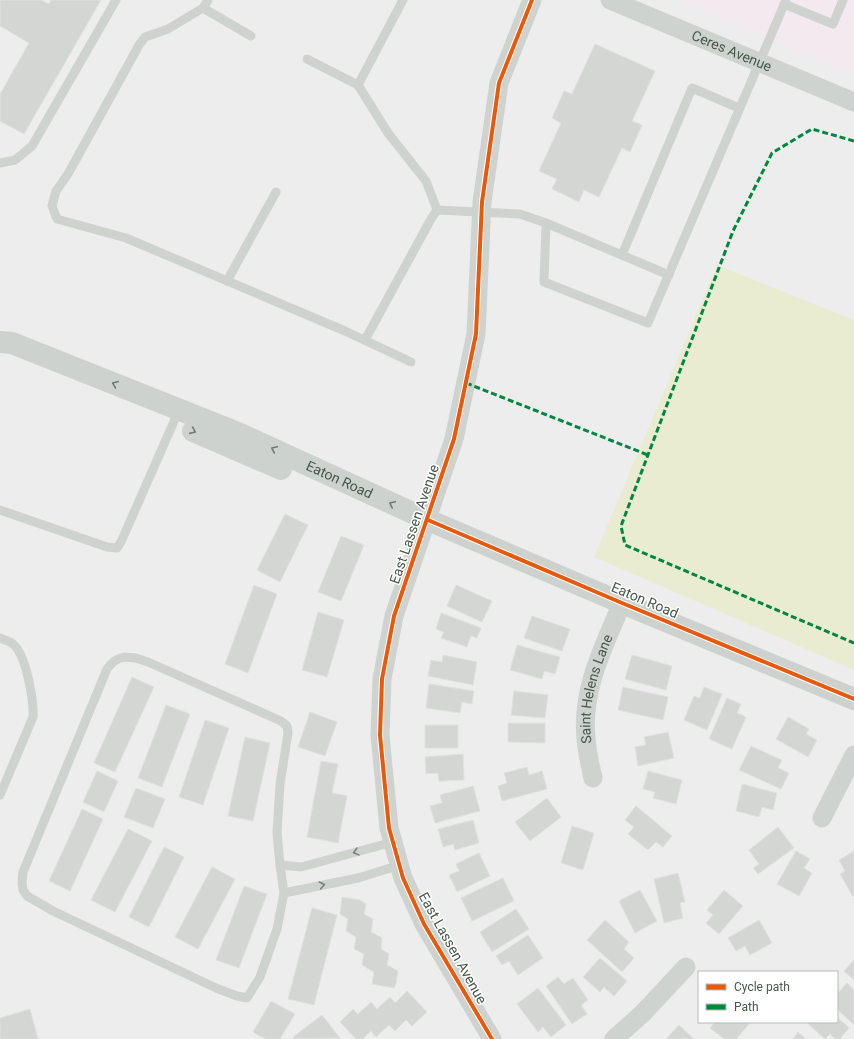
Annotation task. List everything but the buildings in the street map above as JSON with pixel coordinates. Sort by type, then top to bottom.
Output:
[{"type":"street","name":"East Lassen Avenue","points":[[492,1039],[424,924],[403,878],[389,828],[380,736],[382,679],[394,616],[454,439],[476,334],[482,202],[499,83],[532,0]]},
{"type":"street","name":"Ceres Avenue","points":[[610,0],[854,102]]},
{"type":"street","name":"Eaton Road","points":[[0,342],[12,343],[176,416],[238,433],[425,527],[622,603],[854,699]]},
{"type":"street","points":[[0,357],[10,358],[176,416]]},
{"type":"street","name":"Saint Helens Lane","points":[[593,778],[586,738],[586,703],[594,671],[622,603]]},
{"type":"street","points":[[822,818],[854,755]]},
{"type":"street","points":[[614,1039],[644,1013],[686,967]]},
{"type":"lane","points":[[0,163],[15,160],[32,146],[116,0]]},
{"type":"lane","points":[[358,85],[403,0]]},
{"type":"lane","points":[[546,223],[544,282],[648,323],[785,2],[833,24],[843,0]]},
{"type":"lane","points":[[251,36],[205,4],[168,29],[145,37],[138,45],[68,174],[56,191],[52,206],[57,219],[126,238],[365,340],[412,362]]},
{"type":"lane","points":[[307,58],[358,85],[388,134],[426,181],[437,210],[365,340]]},
{"type":"lane","points":[[622,255],[692,88],[739,108]]},
{"type":"lane","points":[[227,281],[276,192]]},
{"type":"lane","points":[[437,210],[520,214],[546,223],[669,275]]},
{"type":"lane","points":[[0,510],[107,547],[117,548],[121,542],[176,416]]},
{"type":"lane","points":[[0,638],[13,644],[20,652],[25,663],[34,708],[33,717],[0,795]]},
{"type":"lane","points":[[117,658],[136,658],[148,662],[249,706],[287,726],[288,733],[280,784],[277,832],[284,893],[277,928],[263,970],[247,998],[216,988],[53,911],[27,896],[23,890],[23,872],[107,669],[117,658]]},
{"type":"lane","points":[[280,865],[302,867],[393,842]]},
{"type":"lane","points":[[284,893],[358,878],[400,866]]},
{"type":"shaded area","points":[[681,0],[854,0],[854,75]]},
{"type":"green space","points":[[717,265],[854,320],[854,670],[594,557]]},
{"type":"marked path","points":[[854,141],[812,129],[772,153],[733,231],[621,526],[625,545],[854,643]]},
{"type":"marked path","points":[[466,383],[648,455]]},
{"type":"cycle path","points":[[492,1039],[424,924],[403,878],[389,828],[380,735],[382,679],[394,616],[454,439],[476,334],[482,202],[499,83],[532,0]]},
{"type":"cycle path","points":[[428,520],[622,603],[854,699]]}]
